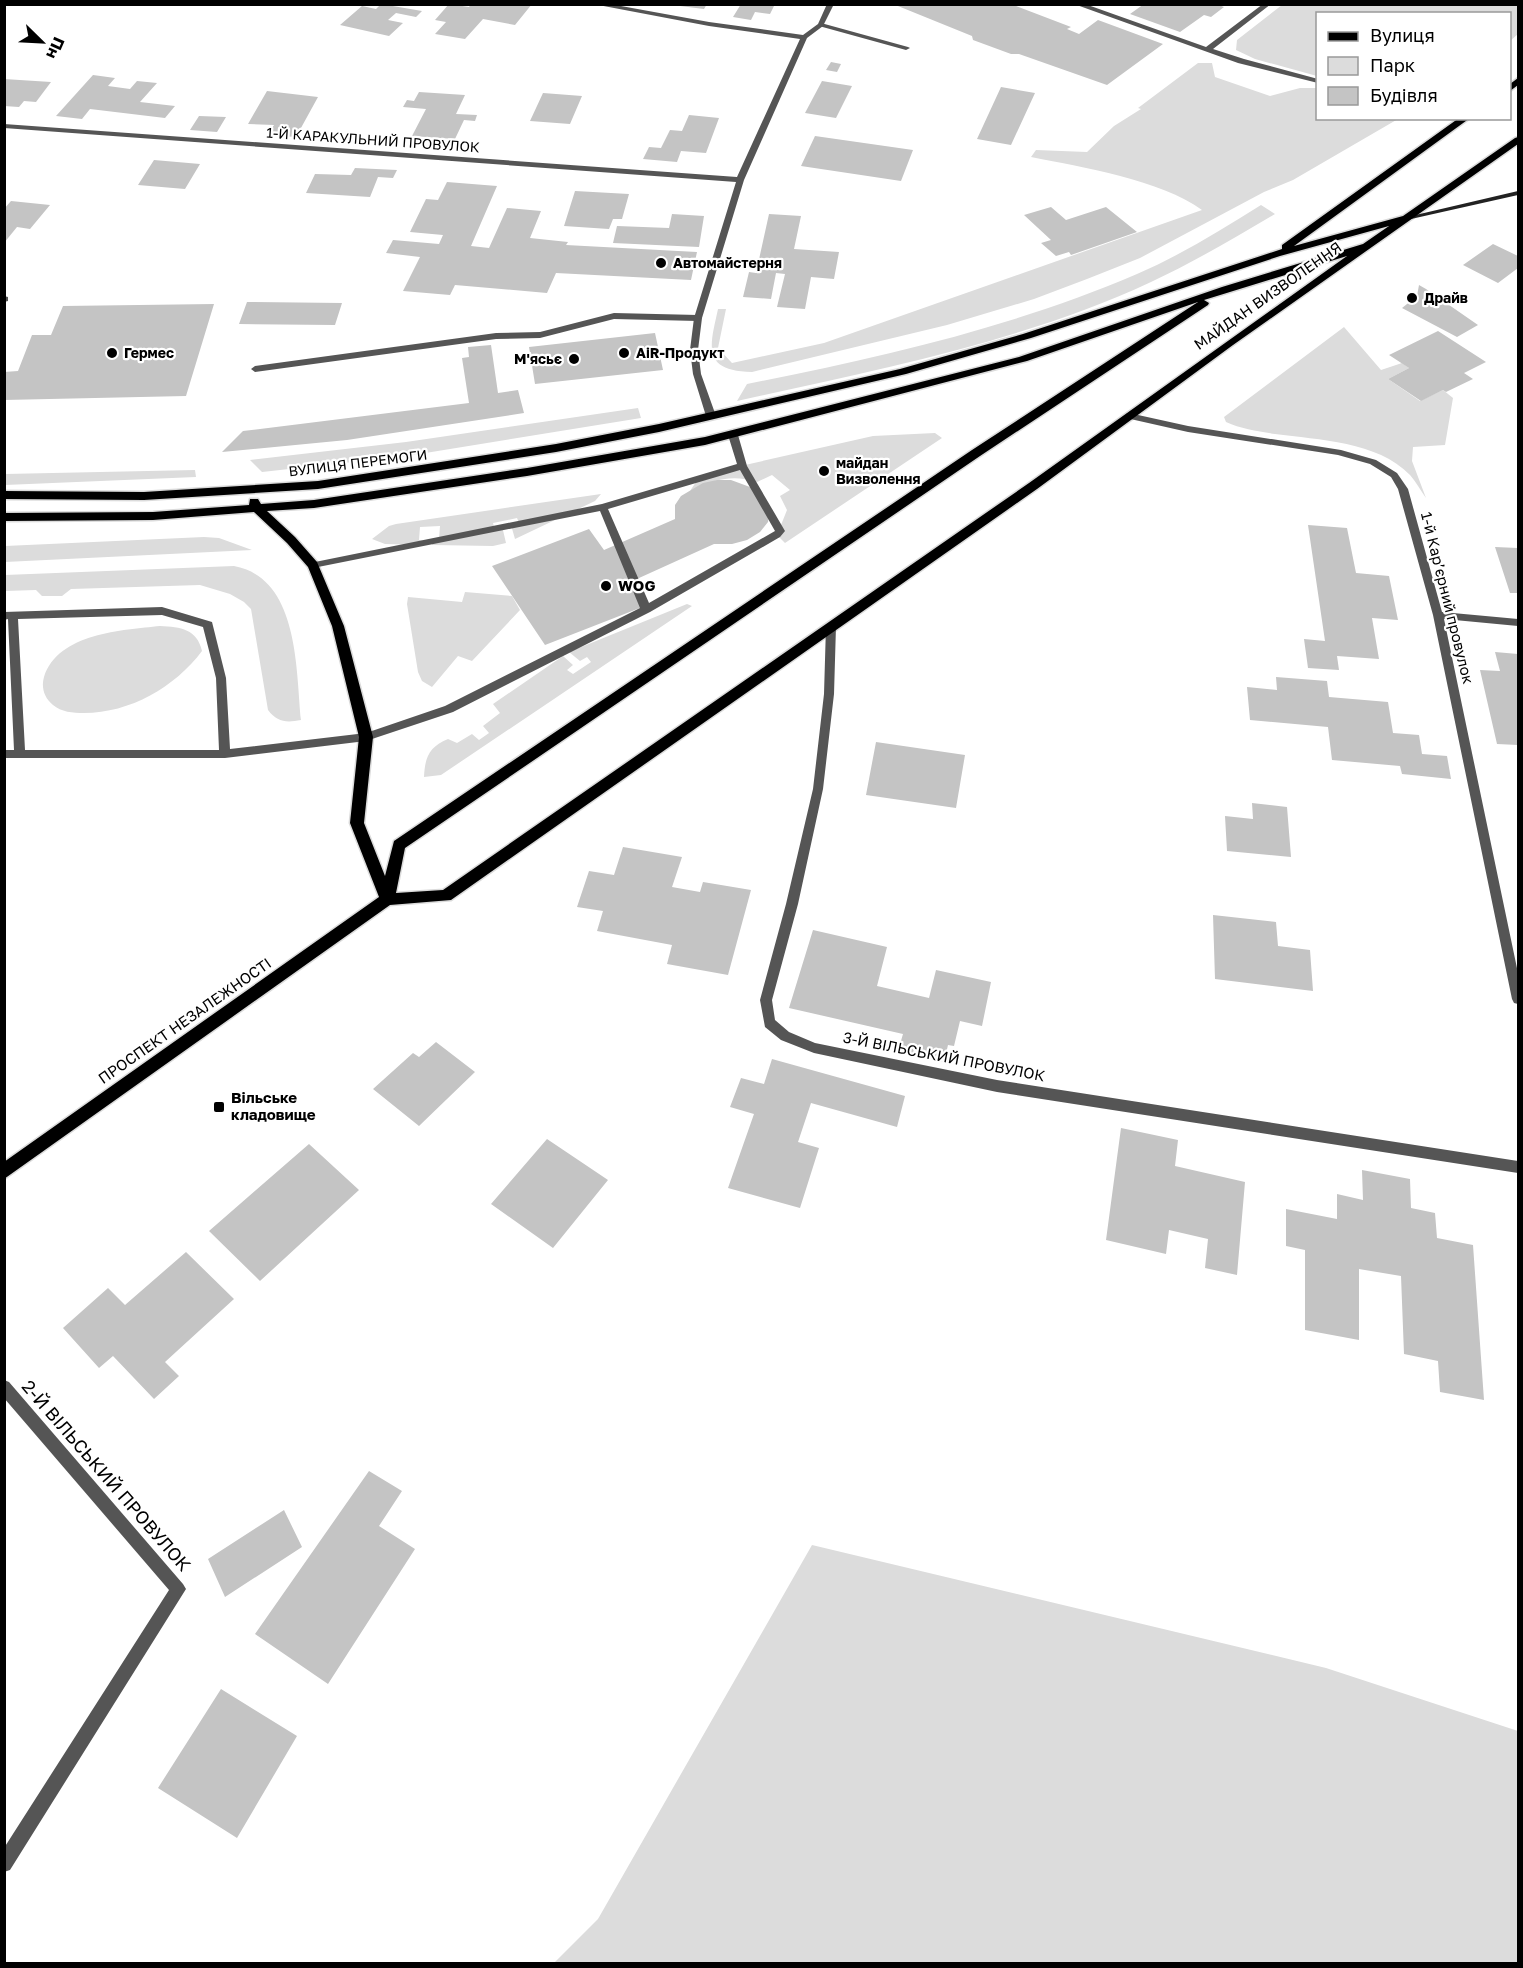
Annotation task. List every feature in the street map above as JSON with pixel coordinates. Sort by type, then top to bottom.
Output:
[{"type":"main road","name":"МАЙДАН ВИЗВОЛЕННЯ","points":[[1461,120],[1227,289],[976,453],[399,845],[387,899],[446,896],[1033,486],[1229,342],[1371,245],[1518,140]]},
{"type":"main road","name":"МАЙДАН ВИЗВОЛЕННЯ","points":[[711,416],[902,372],[1027,336],[1276,254],[1411,217]]},
{"type":"main road","name":"МАЙДАН ВИЗВОЛЕННЯ","points":[[256,508],[314,504],[527,472],[733,435],[1023,359],[1227,289],[1371,245]]},
{"type":"main road","name":"ВУЛИЦЯ ПЕРЕМОГИ","points":[[4,495],[144,496],[318,485],[556,448],[711,416]]},
{"type":"main road","points":[[251,490],[256,508],[291,540],[313,565],[338,626],[366,737],[357,822],[387,899]]},
{"type":"main road","points":[[4,517],[153,516],[256,508]]},
{"type":"main road","name":"ПРОСПЕКТ НЕЗАЛЕЖНОСТІ","points":[[4,1172],[387,899]]},
{"type":"street","points":[[596,4],[709,24],[804,37]]},
{"type":"street","points":[[711,416],[697,374],[694,350],[698,318],[740,180],[804,37],[821,25],[831,4]]},
{"type":"street","points":[[1077,4],[1241,61],[1316,81]]},
{"type":"street","points":[[1209,48],[1268,4]]},
{"type":"street","points":[[821,25],[906,48]]},
{"type":"street","name":"1-Й КАРАКУЛЬНИЙ ПРОВУЛОК","points":[[4,126],[740,180]]},
{"type":"street","points":[[1411,217],[1518,193]]},
{"type":"street","points":[[255,369],[496,336],[540,335],[614,316],[698,318]]},
{"type":"street","name":"1-й Карʼєрний провулок","points":[[1129,416],[1188,429],[1338,452],[1373,462],[1394,475],[1403,489],[1438,615],[1518,999]]},
{"type":"street","points":[[4,754],[225,754],[366,737],[449,709],[646,609],[777,535],[780,531],[742,466],[733,435]]},
{"type":"street","points":[[313,565],[603,507],[742,466]]},
{"type":"street","points":[[603,507],[646,609]]},
{"type":"street","points":[[20,754],[9,616],[162,611],[208,625],[221,678],[225,754]]},
{"type":"street","points":[[1438,615],[1518,622]]},
{"type":"street","name":"3-Й ВІЛЬСЬКИЙ ПРОВУЛОК","points":[[831,626],[829,694],[818,789],[792,904],[766,1000],[769,1023],[784,1036],[814,1048],[997,1086],[1518,1167]]},
{"type":"street","name":"2-Й ВІЛЬСЬКИЙ ПРОВУЛОК","points":[[4,1387],[178,1590],[4,1864]]},
{"type":"green space","points":[[1282,5],[1518,5],[1518,34],[1511,40],[1511,12],[1316,12],[1316,76],[1255,59],[1236,50],[1237,40]]},
{"type":"green space","points":[[1198,63],[1212,63],[1215,77],[1270,96],[1300,88],[1316,88],[1316,120],[1396,120],[1293,180],[1264,192],[1140,258],[1034,299],[947,325],[752,372],[736,371],[724,367],[717,361],[712,345],[718,309],[726,309],[718,348],[732,363],[824,343],[1202,210],[1165,190],[1143,183],[1097,170],[1031,157],[1036,150],[1087,152],[1114,126],[1141,109],[1138,108]]},
{"type":"green space","points":[[1261,205],[1275,214],[1151,282],[1052,322],[895,366],[737,401],[747,384],[896,352],[945,339],[1043,310],[1090,293],[1169,259]]},
{"type":"green space","points":[[1344,327],[1381,370],[1402,363],[1409,368],[1388,379],[1420,401],[1443,390],[1453,398],[1445,445],[1413,447],[1412,461],[1426,498],[1410,475],[1381,455],[1347,444],[1256,431],[1226,422],[1224,417]]},
{"type":"green space","points":[[638,408],[641,418],[407,456],[262,472],[250,460],[406,442]]},
{"type":"green space","points":[[935,433],[942,438],[785,543],[777,535],[787,510],[780,496],[790,490],[772,475],[757,482],[739,478],[722,479],[690,491],[698,479],[705,474],[873,436]]},
{"type":"green space","points":[[195,470],[196,477],[5,485],[5,474]]},
{"type":"green space","points":[[601,494],[595,501],[515,539],[511,525],[519,523],[517,518],[493,523],[494,527],[502,526],[506,543],[493,546],[432,545],[433,540],[439,539],[440,526],[420,527],[419,540],[425,541],[424,545],[385,544],[372,539],[389,526],[396,524]]},
{"type":"green space","points":[[219,538],[252,550],[5,562],[5,546]]},
{"type":"green space","points":[[234,566],[255,574],[271,588],[282,607],[290,628],[295,652],[301,720],[282,721],[268,710],[251,609],[230,594],[200,585],[71,589],[62,596],[42,596],[36,590],[5,591],[5,575]]},
{"type":"green space","points":[[465,592],[512,596],[520,610],[472,661],[458,656],[432,687],[422,681],[418,672],[407,604],[408,597],[462,602]]},
{"type":"green space","points":[[687,604],[692,606],[441,775],[424,777],[427,758],[436,746],[448,739],[457,743],[472,734],[479,740],[489,733],[483,726],[500,713],[493,704],[563,656],[573,665],[567,670],[573,674],[591,662],[587,657],[580,661],[569,652]]},
{"type":"green space","points":[[160,626],[187,631],[196,638],[202,651],[179,676],[150,696],[118,708],[84,713],[67,712],[60,709],[45,696],[44,677],[51,662],[63,651],[93,636]]},
{"type":"green space","points":[[812,1545],[1326,1668],[1518,1731],[1518,1963],[554,1963],[598,1919]]},
{"type":"building","points":[[381,4],[422,11],[416,17],[396,13],[388,20],[403,23],[389,36],[340,25],[362,6],[376,9]]},
{"type":"building","points":[[449,4],[469,7],[471,4],[532,4],[515,25],[483,19],[465,39],[435,34],[446,22],[435,20]]},
{"type":"building","points":[[664,4],[707,4],[704,9]]},
{"type":"building","points":[[741,4],[775,4],[770,14],[755,12],[751,20],[733,17]]},
{"type":"building","points":[[893,4],[1011,4],[1071,27],[1067,29],[1079,34],[1098,20],[1163,44],[1107,85],[973,40],[972,36]]},
{"type":"building","points":[[1144,4],[1216,4],[1224,7],[1211,17],[1204,15],[1180,32],[1130,14]]},
{"type":"building","points":[[831,62],[841,64],[837,72],[826,70]]},
{"type":"building","points":[[93,75],[115,78],[108,86],[130,89],[137,81],[157,83],[140,102],[175,106],[165,118],[90,109],[82,119],[56,116]]},
{"type":"building","points":[[4,79],[51,82],[36,102],[24,101],[19,107],[4,106]]},
{"type":"building","points":[[822,81],[852,86],[836,118],[805,113]]},
{"type":"building","points":[[1001,87],[1035,93],[1011,145],[977,139]]},
{"type":"building","points":[[267,91],[318,97],[296,137],[268,135],[274,125],[248,124]]},
{"type":"building","points":[[419,92],[465,95],[456,114],[477,115],[475,121],[464,120],[455,139],[412,136],[426,109],[403,107],[407,100],[414,101]]},
{"type":"building","points":[[543,93],[582,96],[570,124],[530,121]]},
{"type":"building","points":[[689,115],[719,118],[706,153],[681,151],[677,162],[643,159],[649,147],[661,148],[670,130],[682,131]]},
{"type":"building","points":[[199,116],[226,117],[217,132],[190,130]]},
{"type":"building","points":[[815,136],[913,150],[901,181],[801,166]]},
{"type":"building","points":[[154,160],[200,164],[185,189],[138,185]]},
{"type":"building","points":[[355,168],[397,170],[393,178],[378,177],[370,197],[306,193],[315,174],[351,175]]},
{"type":"building","points":[[447,182],[497,186],[471,246],[489,248],[507,208],[541,211],[530,238],[568,242],[566,245],[697,252],[691,280],[556,273],[547,293],[455,285],[450,295],[403,291],[420,257],[386,253],[393,240],[439,244],[443,235],[410,232],[426,199],[438,200]]},
{"type":"building","points":[[575,191],[629,194],[622,219],[613,219],[609,229],[564,226]]},
{"type":"building","points":[[11,201],[50,205],[30,229],[17,227],[4,243],[4,209]]},
{"type":"building","points":[[1051,207],[1066,220],[1106,207],[1137,232],[1071,255],[1069,252],[1056,256],[1041,243],[1051,240],[1024,215]]},
{"type":"building","points":[[672,214],[704,216],[699,247],[613,243],[617,226],[669,228]]},
{"type":"building","points":[[769,214],[801,216],[794,249],[839,252],[834,279],[811,277],[805,309],[777,307],[785,274],[776,273],[771,299],[743,297],[749,272],[756,273]]},
{"type":"building","points":[[1493,244],[1518,256],[1518,268],[1498,283],[1463,265]]},
{"type":"building","points":[[1419,285],[1478,325],[1457,337],[1402,308],[1417,296]]},
{"type":"building","points":[[247,302],[342,303],[335,325],[239,324]]},
{"type":"building","name":"Гермес","points":[[214,304],[186,396],[4,400],[4,372],[18,371],[32,335],[51,335],[63,306]]},
{"type":"building","points":[[1438,331],[1486,362],[1464,373],[1473,379],[1421,401],[1388,379],[1409,368],[1389,355]]},
{"type":"building","points":[[655,333],[663,370],[535,384],[529,347]]},
{"type":"building","points":[[491,345],[498,393],[518,390],[524,413],[347,440],[222,452],[243,431],[469,403],[462,358],[469,357],[468,347]]},
{"type":"building","points":[[731,480],[758,490],[770,510],[768,522],[760,532],[747,540],[732,544],[714,544],[628,583],[645,606],[545,645],[492,566],[589,529],[604,550],[675,519],[675,505],[681,496],[703,483]]},
{"type":"building","points":[[1308,525],[1347,528],[1356,573],[1389,576],[1398,620],[1372,618],[1379,659],[1337,656],[1339,670],[1308,668],[1304,639],[1325,641]]},
{"type":"building","points":[[1495,547],[1518,548],[1518,593],[1510,593]]},
{"type":"building","points":[[1495,652],[1518,654],[1518,745],[1497,744],[1480,670],[1500,671]]},
{"type":"building","points":[[1276,677],[1327,681],[1329,697],[1388,702],[1393,733],[1419,735],[1422,754],[1447,756],[1451,779],[1402,774],[1400,766],[1332,760],[1328,727],[1250,720],[1247,687],[1277,690]]},
{"type":"building","points":[[876,742],[965,755],[956,808],[866,795]]},
{"type":"building","points":[[1252,803],[1287,807],[1291,857],[1227,851],[1225,816],[1253,819]]},
{"type":"building","points":[[623,847],[682,857],[672,887],[700,892],[703,882],[751,890],[728,975],[667,964],[672,945],[597,931],[603,911],[577,907],[589,871],[614,875]]},
{"type":"building","points":[[1213,915],[1276,922],[1278,946],[1310,950],[1313,991],[1215,979]]},
{"type":"building","points":[[813,930],[887,947],[877,986],[929,998],[936,970],[991,982],[982,1026],[960,1021],[954,1046],[948,1045],[944,1062],[898,1051],[903,1034],[789,1008]]},
{"type":"building","points":[[436,1042],[475,1072],[419,1126],[373,1089],[413,1053],[419,1057]]},
{"type":"building","points":[[772,1059],[905,1096],[897,1127],[811,1103],[798,1142],[819,1148],[800,1208],[728,1188],[754,1114],[730,1107],[741,1078],[764,1084]]},
{"type":"building","points":[[1121,1128],[1178,1140],[1175,1166],[1245,1182],[1237,1275],[1205,1268],[1208,1239],[1169,1230],[1166,1254],[1106,1240]]},
{"type":"building","points":[[547,1139],[608,1180],[553,1248],[491,1204]]},
{"type":"building","points":[[309,1144],[359,1190],[260,1281],[209,1231]]},
{"type":"building","points":[[1362,1170],[1410,1179],[1411,1208],[1435,1213],[1437,1238],[1473,1245],[1484,1400],[1440,1392],[1438,1361],[1404,1354],[1401,1276],[1359,1269],[1359,1340],[1305,1330],[1305,1250],[1286,1246],[1286,1209],[1337,1219],[1337,1194],[1363,1200]]},
{"type":"building","points":[[186,1252],[234,1299],[165,1362],[179,1376],[154,1399],[113,1356],[99,1368],[63,1328],[108,1288],[125,1305]]},
{"type":"building","points":[[369,1471],[402,1491],[379,1526],[415,1549],[328,1684],[255,1634]]},
{"type":"building","points":[[284,1510],[302,1547],[225,1597],[208,1559]]},
{"type":"building","points":[[221,1689],[297,1736],[237,1838],[158,1788]]},
{"type":"place","name":"Автомайстерня","points":[[661,263]]},
{"type":"place","name":"Драйв","points":[[1412,298]]},
{"type":"place","name":"Гермес","points":[[112,353]]},
{"type":"place","name":"AiR-Продукт","points":[[624,353]]},
{"type":"place","name":"М'ясьє","points":[[574,359]]},
{"type":"place","name":"майдан Визволення","points":[[824,471]]},
{"type":"place","name":"WOG","points":[[606,586]]},
{"type":"place","name":"Вільське кладовище","points":[[219,1107]]}]
